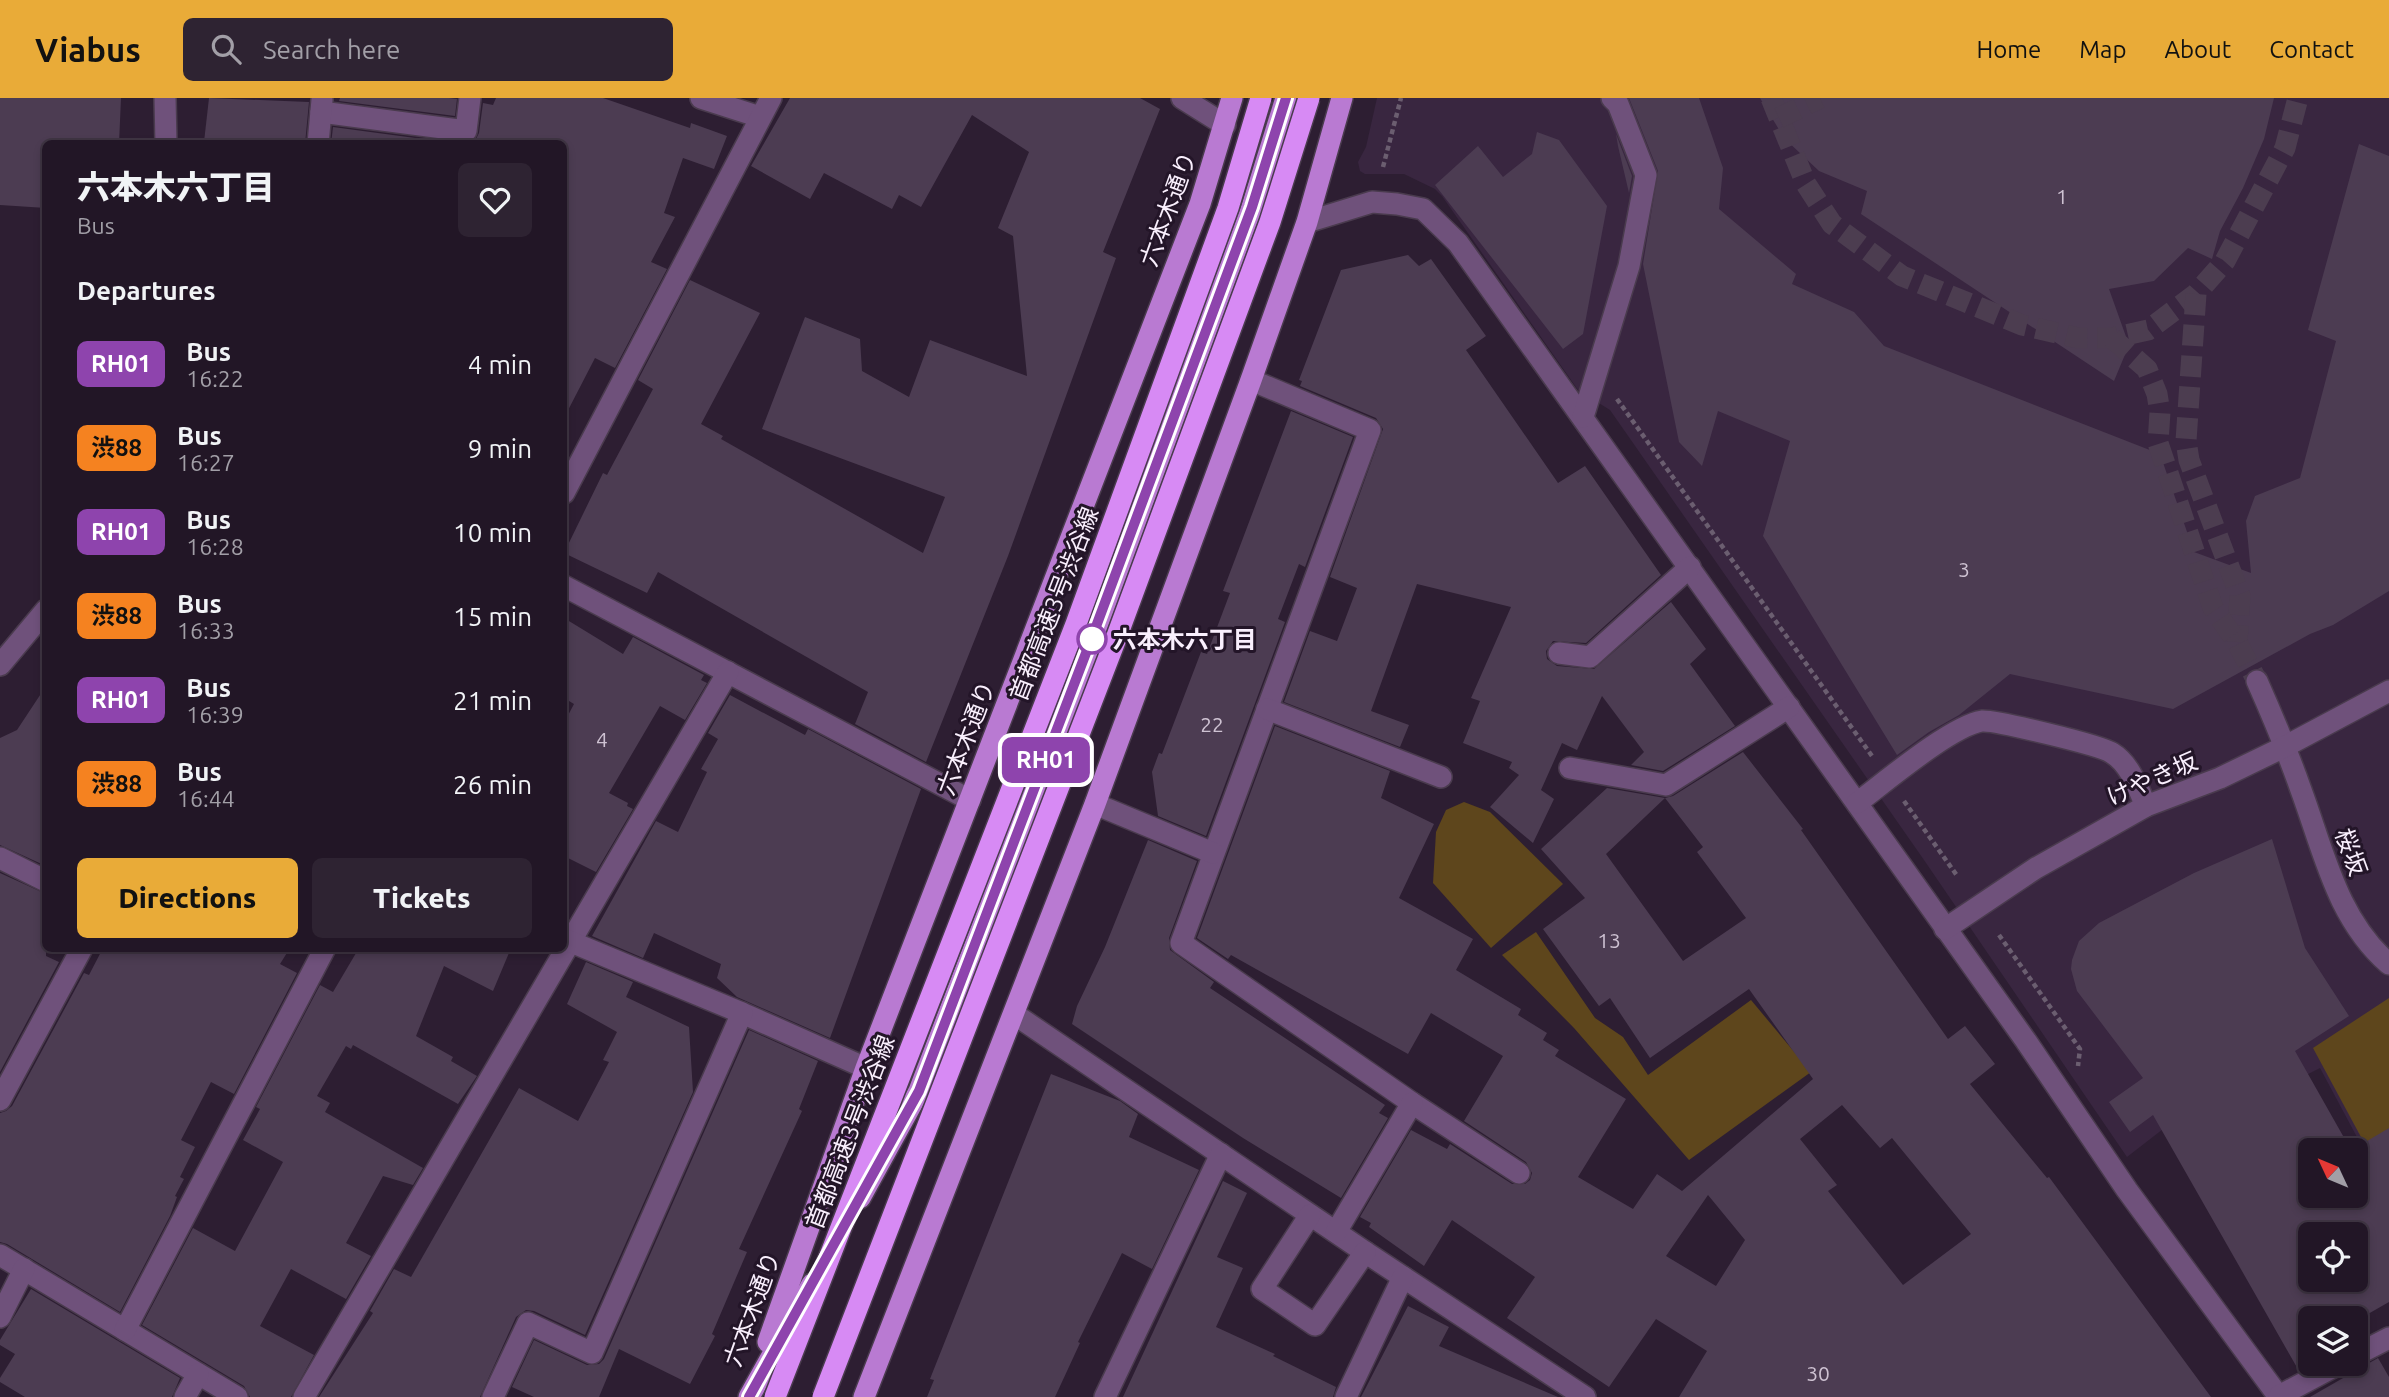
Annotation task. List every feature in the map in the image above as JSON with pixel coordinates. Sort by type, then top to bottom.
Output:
[{"type":"highway","name":"首都高速3号渋谷線","points":[[775,1397],[1076,624],[1228,208],[1261,98]]},
{"type":"highway","points":[[823,1397],[1118,636],[1270,222],[1309,98]]},
{"type":"main road","name":"六本木通り","points":[[748,1397],[866,1068],[1200,204],[1232,98]]},
{"type":"main road","points":[[748,1397],[919,1091],[1099,620],[1252,207],[1286,98]]},
{"type":"main road","points":[[864,1397],[1095,803],[1251,380],[1307,222],[1342,98]]},
{"type":"street","points":[[165,98],[166,140]]},
{"type":"street","points":[[318,140],[321,105],[466,131],[470,98]]},
{"type":"street","points":[[567,487],[766,107],[701,98]]},
{"type":"street","points":[[1182,98],[1225,125]]},
{"type":"street","points":[[1583,417],[1629,266],[1646,175],[1618,104],[1612,98]]},
{"type":"street","points":[[1307,222],[1372,202],[1423,209],[1458,243],[2026,1041],[2127,1190],[2279,1397],[2317,1376]]},
{"type":"street","points":[[1251,380],[1370,430],[1181,943],[1412,1103],[1519,1173]]},
{"type":"street","points":[[1559,653],[1590,657],[1690,567]]},
{"type":"street","points":[[567,588],[970,800]]},
{"type":"street","points":[[0,665],[42,615]]},
{"type":"street","points":[[728,673],[567,941],[742,1013],[866,1068]]},
{"type":"street","name":"桜坂","points":[[2257,681],[2286,746],[2336,889],[2351,921],[2376,953],[2389,964]]},
{"type":"street","name":"けやき坂","points":[[1945,929],[2036,868],[2146,806],[2220,778],[2389,691]]},
{"type":"street","points":[[1570,768],[1666,785],[1789,707]]},
{"type":"street","points":[[1267,709],[1441,777]]},
{"type":"street","points":[[1857,803],[1947,736],[1983,721],[2091,744],[2113,753],[2131,774],[2146,806]]},
{"type":"street","points":[[1095,803],[1213,853]]},
{"type":"street","points":[[0,858],[42,879]]},
{"type":"street","points":[[0,1100],[80,952]]},
{"type":"street","points":[[125,1330],[323,952]]},
{"type":"street","points":[[304,1397],[561,952]]},
{"type":"street","points":[[493,1397],[528,1323],[592,1353],[742,1013]]},
{"type":"street","points":[[1014,1014],[1336,1233],[1585,1397]]},
{"type":"street","points":[[1336,1233],[1412,1103]]},
{"type":"street","points":[[1105,1397],[1221,1154]]},
{"type":"street","points":[[1310,1215],[1262,1289],[1294,1311],[1315,1325],[1365,1252]]},
{"type":"street","points":[[0,1255],[237,1397]]},
{"type":"street","points":[[0,1317],[24,1269]]},
{"type":"street","points":[[1346,1397],[1403,1277]]},
{"type":"street","points":[[2368,1349],[2389,1338]]},
{"type":"street","points":[[185,1397],[198,1374]]},
{"type":"path","points":[[1382,167],[1401,98]]},
{"type":"path","points":[[1620,402],[1958,877]]},
{"type":"path","points":[[1999,935],[2080,1049],[2077,1076]]},
{"type":"shaded area","points":[[1377,98],[2389,98],[2389,1122],[2357,1138],[2320,1068],[2193,1132],[2176,1119],[2127,1157],[1924,860],[1610,410],[1578,390],[1442,196],[1435,189],[1404,174],[1365,174],[1360,171],[1358,162],[1366,147]]},
{"type":"shaded area","points":[[1464,802],[1490,812],[1563,884],[1491,948],[1433,883],[1436,832],[1446,810]]},
{"type":"shaded area","points":[[1536,932],[1595,1018],[1623,1037],[1648,1075],[1751,1000],[1811,1072],[1689,1160],[1574,1028],[1502,955]]},
{"type":"shaded area","points":[[2389,998],[2389,1189],[2368,1150],[2368,1138],[2362,1138],[2313,1048]]},
{"type":"building","points":[[0,98],[121,98],[119,140],[42,140],[42,208],[0,205]]},
{"type":"building","points":[[209,98],[309,102],[305,140],[204,140]]},
{"type":"building","points":[[340,98],[457,99],[455,116],[339,101]]},
{"type":"building","points":[[496,98],[603,98],[690,128],[691,123],[727,136],[714,169],[683,158],[664,213],[675,217],[651,262],[667,269],[615,368],[595,358],[567,412],[567,140],[475,140],[479,133],[483,103],[493,105]]},
{"type":"building","points":[[790,98],[1140,98],[1160,109],[1103,252],[1116,258],[1008,556],[926,762],[855,724],[868,692],[658,572],[647,593],[567,554],[567,547],[603,473],[607,475],[653,389],[638,380],[690,280],[760,313],[701,424],[723,436],[721,439],[923,553],[945,497],[762,429],[805,317],[860,339],[862,371],[909,397],[930,340],[1027,376],[1013,236],[998,228],[1029,152],[972,115],[921,207],[899,195],[892,209],[824,173],[810,199],[751,166]]},
{"type":"building","points":[[1629,98],[1699,98],[1723,168],[1719,209],[1796,274],[1792,284],[1854,312],[1884,346],[2160,454],[2194,552],[2251,573],[2246,521],[2255,496],[2300,478],[2336,341],[2308,330],[2359,144],[2389,156],[2389,591],[2333,625],[2310,634],[2173,709],[2010,674],[1959,715],[1897,755],[1763,536],[1790,441],[1718,411],[1702,466],[1679,442],[1643,264],[1658,171]]},
{"type":"building","points":[[1760,98],[2274,98],[2264,139],[2243,188],[2220,231],[2212,259],[2188,248],[2154,281],[2109,289],[2129,345],[2114,381],[1861,214],[1867,191],[1819,171],[1784,138]]},
{"type":"building","points":[[333,127],[430,140],[331,140]]},
{"type":"building","points":[[1537,132],[1559,140],[1607,206],[1583,334],[1563,349],[1435,185],[1478,146],[1503,177],[1532,154]]},
{"type":"building","points":[[1616,134],[1632,176],[1629,193],[1618,146]]},
{"type":"building","points":[[1408,255],[1419,266],[1431,259],[1486,336],[1466,350],[1558,483],[1585,466],[1661,575],[1586,643],[1553,641],[1546,651],[1547,659],[1557,666],[1594,669],[1671,602],[1706,649],[1690,664],[1735,726],[1663,771],[1631,765],[1644,752],[1602,696],[1577,750],[1562,743],[1541,790],[1554,799],[1533,843],[1490,807],[1519,775],[1509,768],[1512,762],[1463,743],[1480,701],[1471,698],[1511,607],[1417,584],[1371,711],[1409,725],[1400,747],[1284,702],[1310,631],[1337,641],[1357,588],[1330,577],[1383,429],[1376,418],[1300,386],[1302,381],[1299,380],[1341,270]]},
{"type":"building","points":[[1291,411],[1353,437],[1305,567],[1299,564],[1278,619],[1285,622],[1206,836],[1158,816],[1152,772],[1159,753],[1162,754],[1201,652],[1207,654],[1230,593],[1223,591]]},
{"type":"building","points":[[567,620],[623,654],[633,637],[704,675],[701,680],[707,683],[685,720],[660,706],[609,793],[628,803],[627,806],[633,809],[596,872],[567,858],[567,717],[574,704],[567,700]]},
{"type":"building","points":[[42,692],[42,864],[0,845],[0,738],[17,730]]},
{"type":"building","points":[[730,695],[805,735],[808,729],[921,789],[830,1038],[737,997],[717,978],[721,964],[654,933],[643,958],[592,936],[656,821],[678,832],[707,772],[701,769],[718,739],[708,733]]},
{"type":"building","points":[[1275,726],[1390,771],[1381,798],[1434,824],[1399,898],[1473,939],[1456,970],[1521,1009],[1518,1015],[1547,1033],[1543,1040],[1559,1050],[1555,1056],[1626,1099],[1578,1177],[1633,1209],[1657,1174],[1682,1191],[1813,1079],[1749,989],[1650,1058],[1610,998],[1599,1006],[1543,929],[1585,898],[1541,849],[1607,788],[1665,798],[1673,796],[1743,752],[1803,829],[1801,830],[1948,1039],[1965,1026],[1995,1064],[1970,1084],[2047,1178],[2049,1177],[2211,1397],[1679,1397],[1707,1351],[1656,1319],[1609,1387],[1507,1318],[1535,1277],[1452,1220],[1424,1266],[1369,1227],[1371,1223],[1360,1217],[1411,1130],[1447,1149],[1450,1144],[1512,1184],[1525,1184],[1530,1180],[1532,1173],[1526,1162],[1464,1121],[1503,1056],[1431,1013],[1408,1054],[1231,955],[1228,959],[1197,938]],"holes":[[[1665,798],[1703,847],[1697,852],[1746,918],[1683,961],[1606,854]],[[1842,1105],[1880,1148],[1892,1138],[1971,1234],[1903,1285],[1828,1191],[1837,1185],[1800,1139]],[[1708,1195],[1745,1240],[1716,1286],[1666,1256]]]},
{"type":"building","points":[[2272,839],[2305,948],[2349,1016],[2295,1051],[2344,1138],[2298,1138],[2298,1208],[2368,1208],[2368,1140],[2389,1128],[2389,1302],[2368,1314],[2368,1306],[2298,1306],[2298,1369],[2153,1115],[2130,1132],[2109,1102],[2143,1078],[2077,991],[2071,969],[2072,960],[2079,941],[2099,923],[2194,873]]},
{"type":"building","points":[[1148,840],[1197,861],[1169,938],[1170,950],[1214,982],[1210,988],[1385,1105],[1379,1113],[1388,1118],[1341,1198],[1243,1138],[1072,1024],[1077,1006],[1105,947]]},
{"type":"building","points":[[0,873],[42,892],[42,952],[59,962],[0,1072]]},
{"type":"building","points":[[101,952],[288,952],[280,964],[297,973],[234,1094],[211,1082],[181,1140],[195,1147],[180,1177],[184,1179],[175,1196],[177,1197],[170,1216],[120,1312],[0,1242],[0,1113],[12,1106],[84,973],[89,975]]},
{"type":"building","points":[[357,952],[509,952],[493,991],[444,966],[416,1036],[453,1057],[451,1061],[477,1076],[458,1104],[353,1045],[351,1049],[346,1046],[317,1096],[330,1103],[325,1112],[423,1168],[413,1185],[383,1176],[346,1243],[371,1256],[346,1299],[291,1269],[260,1326],[314,1355],[291,1397],[250,1397],[244,1386],[142,1325],[193,1228],[235,1251],[283,1162],[243,1140],[260,1109],[256,1107],[320,985],[333,992]]},
{"type":"building","points":[[586,962],[633,982],[626,997],[689,1027],[693,1092],[585,1335],[534,1311],[526,1310],[516,1317],[480,1397],[319,1397],[373,1313],[370,1311],[394,1269],[411,1277],[519,1088],[578,1121],[609,1062],[603,1060],[617,1032],[567,1004]]},
{"type":"building","points":[[749,1030],[818,1061],[799,1109],[802,1111],[739,1249],[747,1252],[712,1334],[715,1336],[690,1384],[619,1349],[599,1397],[534,1397],[512,1387],[534,1340],[587,1365],[599,1364],[604,1359]]},
{"type":"building","points":[[1051,1074],[1120,1101],[1138,1114],[1129,1137],[1199,1170],[1152,1269],[1122,1253],[1078,1342],[1080,1343],[1055,1397],[927,1397],[934,1380],[930,1379]]},
{"type":"building","points":[[1223,1181],[1247,1193],[1217,1257],[1243,1268],[1216,1327],[1275,1354],[1273,1356],[1336,1387],[1333,1397],[1123,1397]]},
{"type":"building","points":[[31,1289],[180,1378],[172,1397],[25,1397],[0,1382],[15,1354],[0,1345],[0,1340]]},
{"type":"building","points":[[1408,1306],[1449,1327],[1439,1346],[1558,1397],[1361,1397]]},
{"type":"building","points":[[2378,1358],[2389,1377],[2389,1397],[2310,1397],[2347,1376],[2368,1376],[2368,1364]]},
{"type":"tunnel","points":[[1771,98],[1806,184],[1832,224],[1902,276],[2022,325],[2078,338],[2112,338],[2148,330],[2196,294],[2225,261],[2285,148],[2298,98]]},
{"type":"tunnel","points":[[1779,118],[1820,98]]},
{"type":"tunnel","points":[[2196,294],[2186,441],[2189,460],[2240,596],[2237,642]]},
{"type":"tunnel","points":[[2112,338],[2147,369],[2157,394],[2160,412],[2158,443],[2213,608],[2237,642],[2257,681]]},
{"type":"bus line","name":"RH01","points":[[749,1397],[919,1091],[1252,207],[1286,98]]},
{"type":"place","name":"六本木六丁目","points":[[1092,639]]}]
